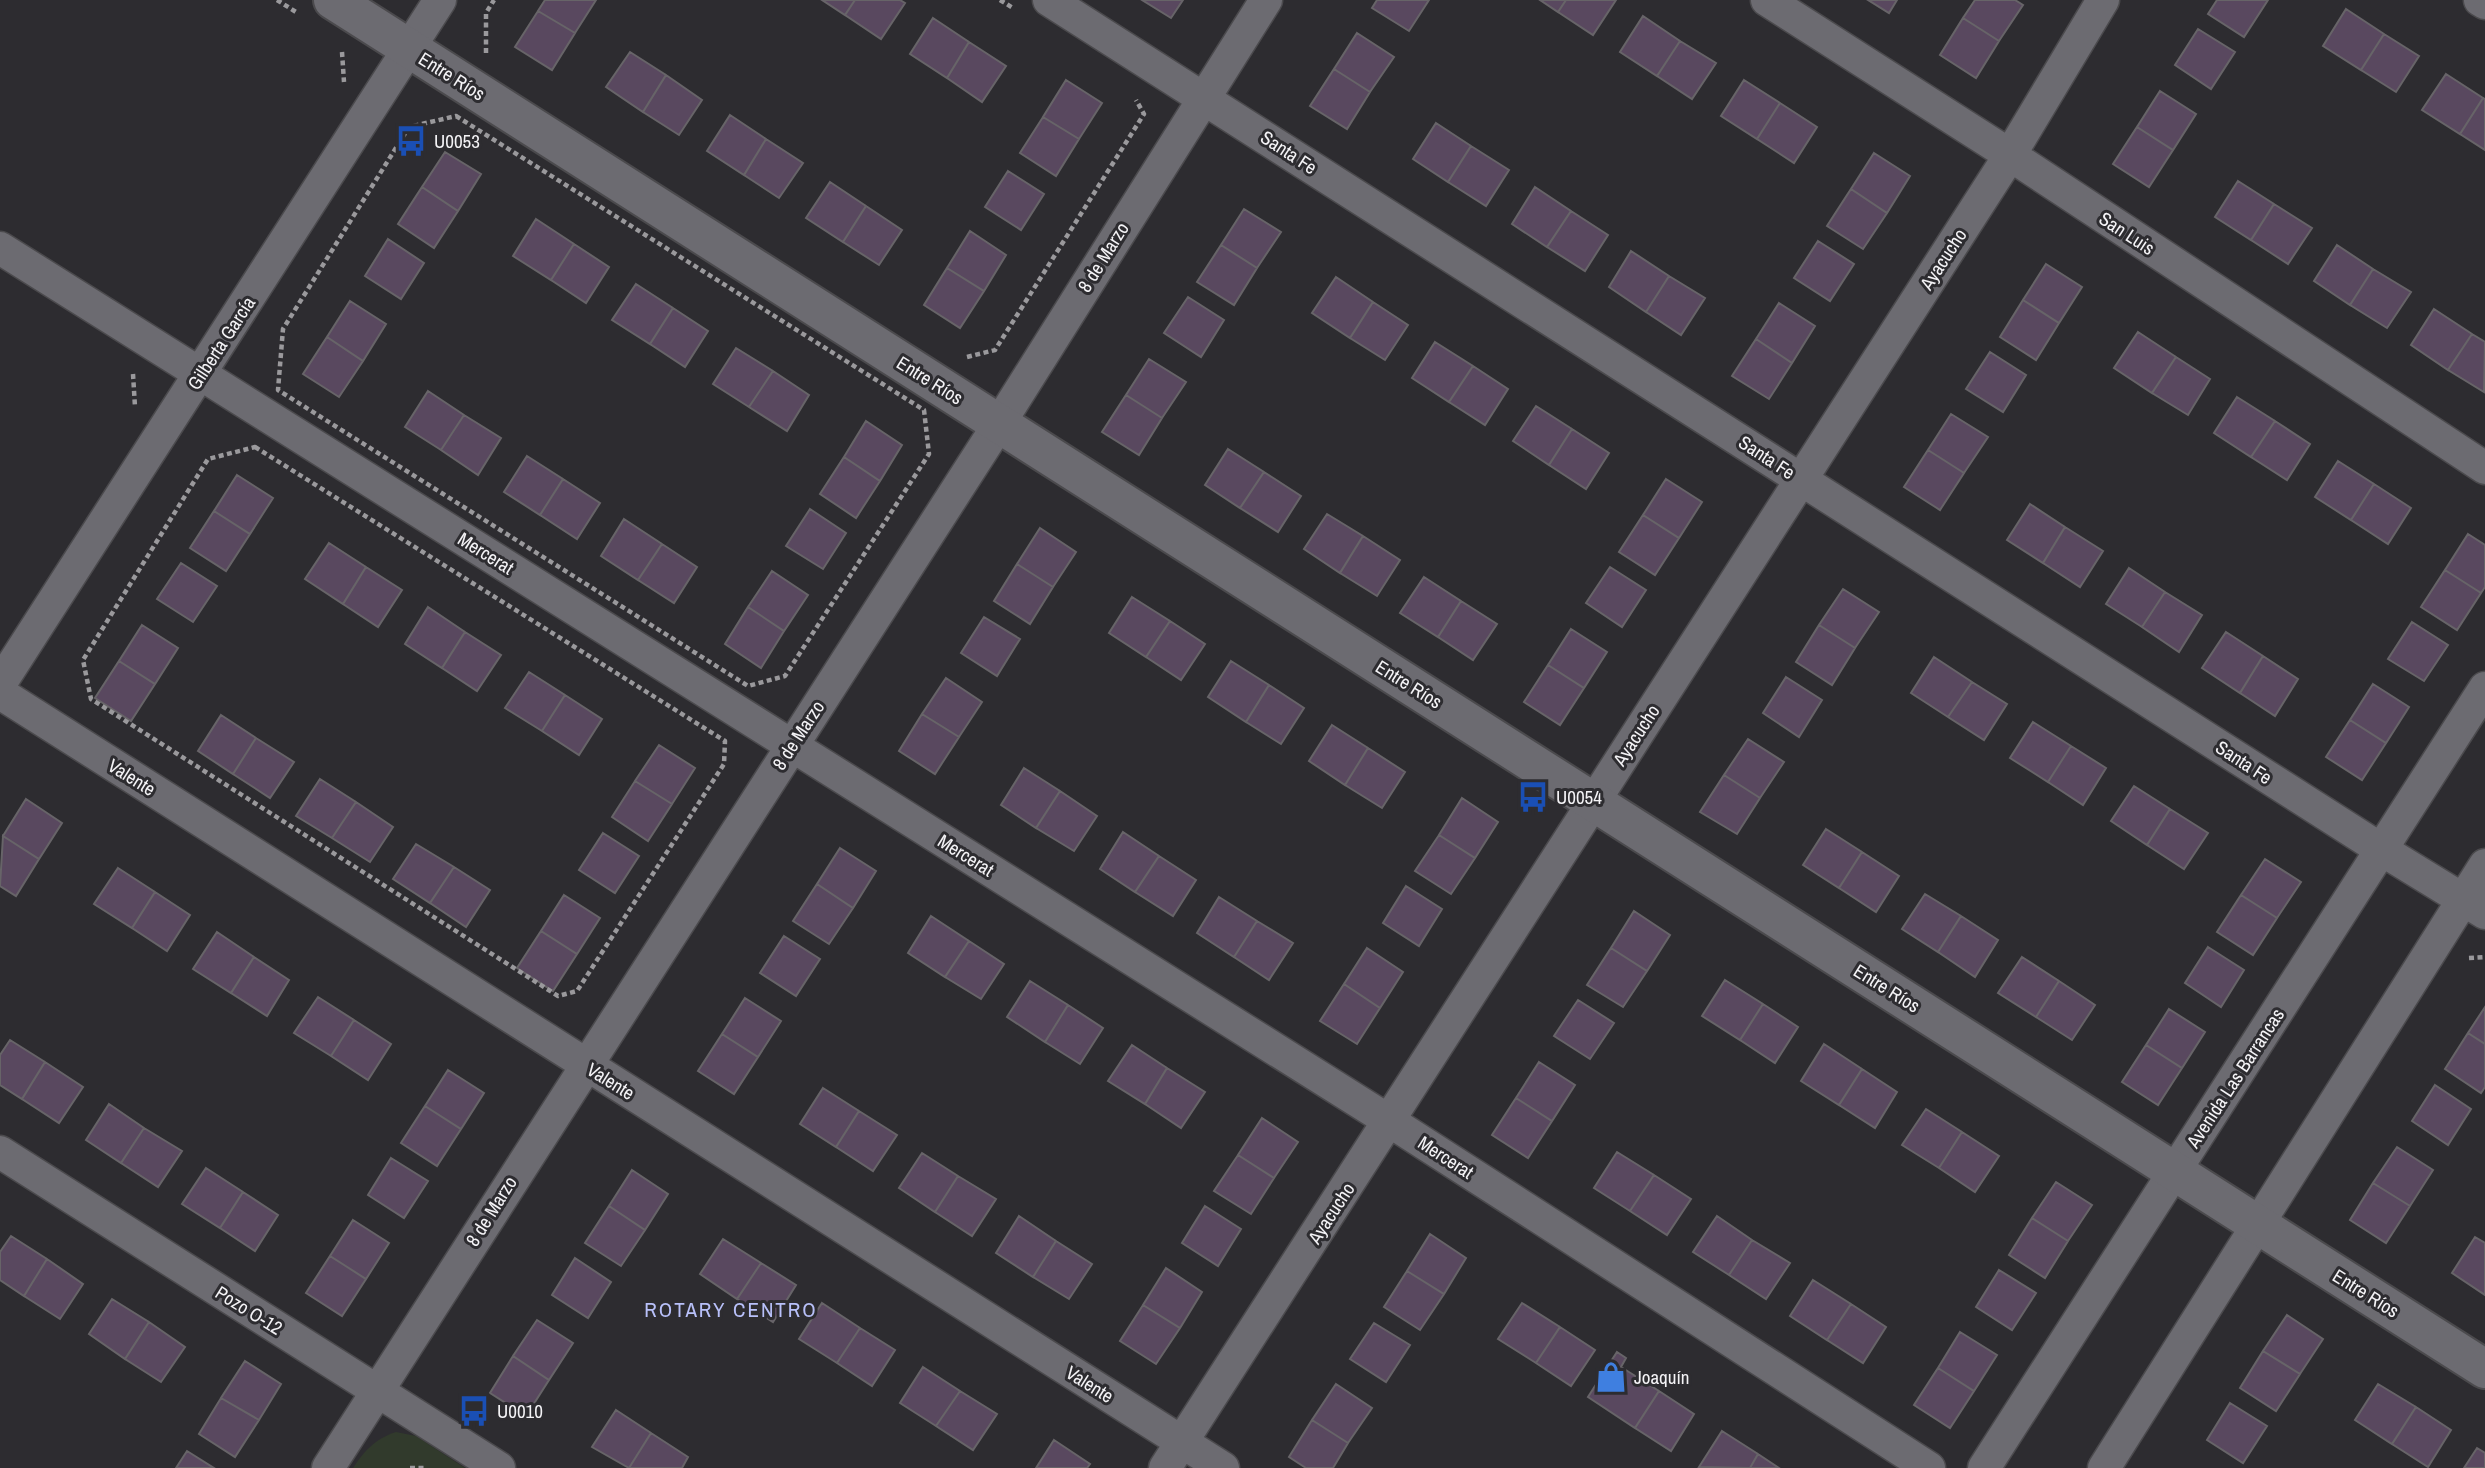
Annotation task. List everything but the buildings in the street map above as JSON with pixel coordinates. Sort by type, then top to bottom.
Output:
[{"type":"street","name":"Entre Ríos","points":[[333,0],[2485,1368]]},
{"type":"street","name":"Gilberta García","points":[[0,684],[440,0]]},
{"type":"street","name":"Santa Fe","points":[[1049,0],[2382,850],[2474,906]]},
{"type":"street","name":"8 de Marzo","points":[[328,1468],[585,1064],[999,424],[1266,0]]},
{"type":"street","name":"San Luis","points":[[1767,0],[2010,155],[2485,468]]},
{"type":"street","name":"Ayacucho","points":[[1173,1455],[1391,1122],[2010,155],[2103,0]]},
{"type":"street","points":[[2480,0],[2485,3]]},
{"type":"street","name":"Mercerat","points":[[0,248],[1391,1122],[1929,1468]]},
{"type":"street","name":"Avenida Las Barrancas","points":[[1984,1468],[2485,688]]},
{"type":"street","name":"Valente","points":[[0,693],[585,1064],[1173,1455],[1223,1468]]},
{"type":"street","points":[[2104,1468],[2258,1224],[2474,906],[2485,865]]},
{"type":"street","name":"Pozo O-12","points":[[0,1152],[499,1468]]},
{"type":"path","points":[[486,55],[486,13],[494,0]]},
{"type":"path","points":[[958,359],[995,350],[1143,114]]},
{"type":"path","points":[[456,116],[925,410],[929,454],[785,676],[748,686],[278,390],[283,329],[409,127],[456,116]]},
{"type":"path","points":[[256,447],[725,741],[724,764],[577,991],[558,996],[91,699],[83,660],[208,458],[256,447]]},
{"type":"path","points":[[2459,958],[2485,957]]},
{"type":"path","points":[[410,1468],[422,1465],[426,1468]]},
{"type":"green space","points":[[396,1432],[416,1436],[465,1468],[353,1468],[371,1446]]},
{"type":"place","name":"U0053","points":[[411,141]]},
{"type":"place","name":"U0054","points":[[1533,797]]},
{"type":"place","name":"Joaquín","points":[[1611,1377]]},
{"type":"place","name":"U0010","points":[[474,1411]]},
{"type":"district","name":"ROTARY CENTRO","points":[[731,1309]]}]
